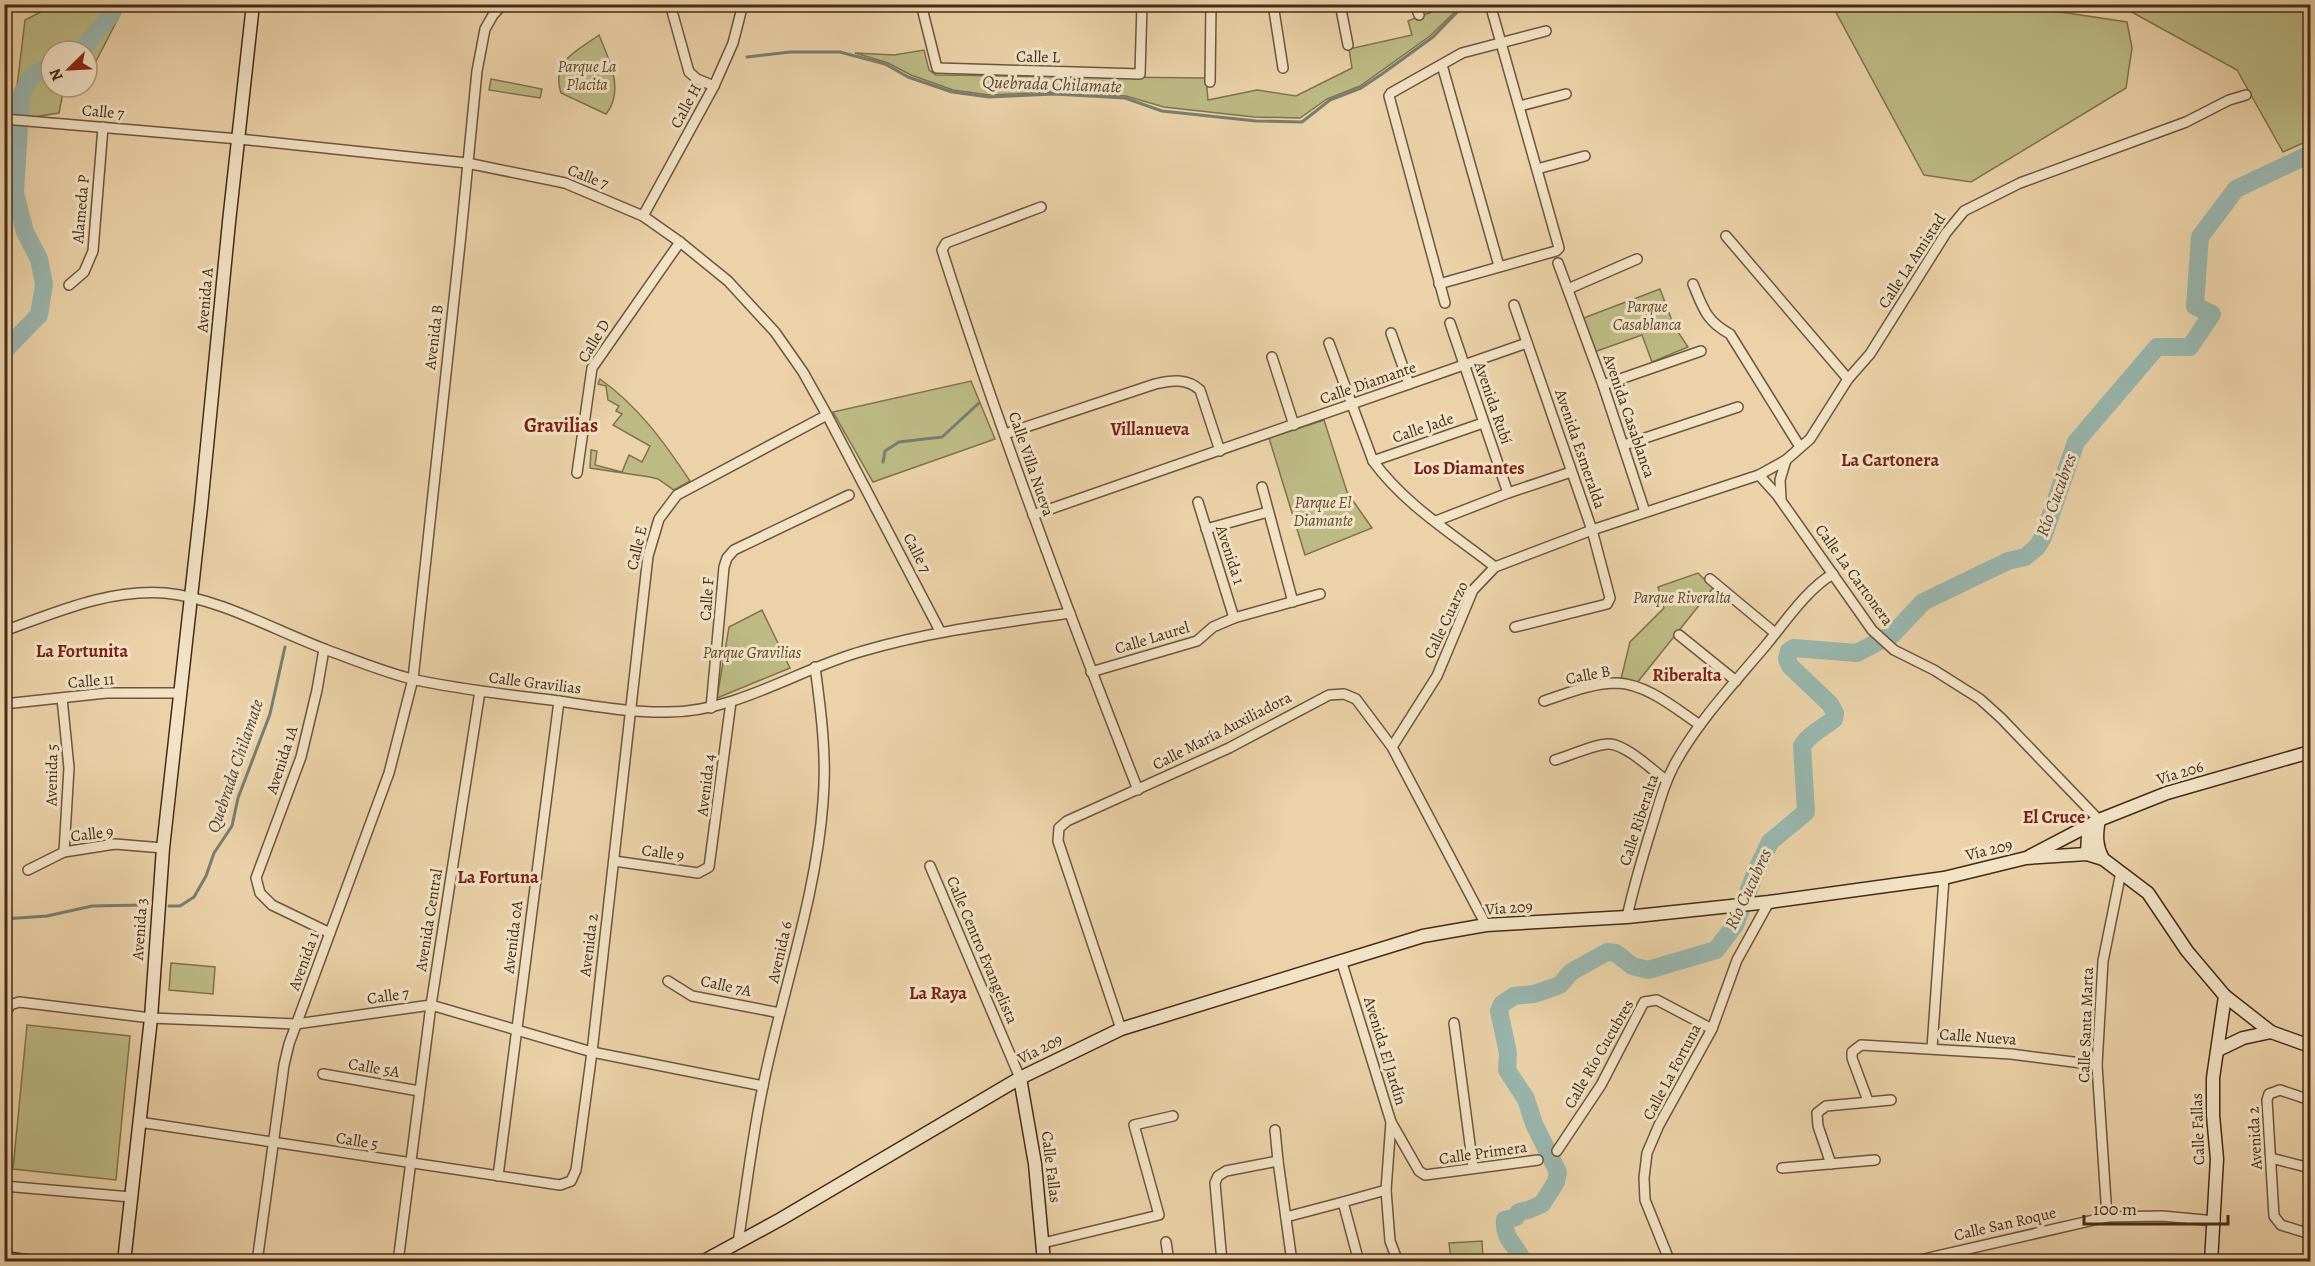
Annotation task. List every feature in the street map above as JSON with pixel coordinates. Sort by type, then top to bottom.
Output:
[{"type":"main road","name":"Avenida A","points":[[190,598],[253,4]]},
{"type":"main road","name":"Avenida 3","points":[[124,1262],[150,1018],[163,848],[190,598]]},
{"type":"main road","name":"Vía 206","points":[[2026,858],[2099,820],[2167,793],[2310,752]]},
{"type":"main road","points":[[2087,854],[2088,835],[2099,820]]},
{"type":"main road","points":[[2099,820],[2096,839],[2103,859]]},
{"type":"main road","name":"Vía 209","points":[[702,1262],[1020,1078],[1121,1029],[1423,936],[1486,925],[1627,917],[1765,902],[1944,878],[2026,858],[2087,854],[2103,859],[2148,893],[2187,951],[2225,996],[2271,1032],[2310,1046]]},
{"type":"main road","name":"Calle Fallas","points":[[2211,1262],[2217,1159],[2212,1115],[2213,1078],[2225,996]]},
{"type":"main road","points":[[2218,1050],[2243,1038],[2271,1032]]},
{"type":"main road","name":"Calle Fallas","points":[[1020,1078],[1035,1164],[1044,1262]]},
{"type":"main road","points":[[7,1259],[32,1262]]},
{"type":"street","name":"Avenida B","points":[[413,679],[479,53],[485,28],[503,4]]},
{"type":"street","points":[[670,4],[689,72],[697,79],[714,86]]},
{"type":"street","name":"Calle H","points":[[643,216],[714,86],[733,43],[743,4]]},
{"type":"street","name":"Calle L","points":[[921,4],[937,68],[1140,74],[1142,4]]},
{"type":"street","points":[[1210,82],[1211,4]]},
{"type":"street","points":[[1273,4],[1283,68]]},
{"type":"street","points":[[1340,4],[1348,45]]},
{"type":"street","points":[[1415,4],[1419,15]]},
{"type":"street","points":[[1439,284],[1556,251],[1559,248],[1490,4]]},
{"type":"street","points":[[1444,303],[1389,96],[1462,53],[1546,30]]},
{"type":"street","points":[[1442,65],[1499,266]]},
{"type":"street","points":[[1520,106],[1566,94]]},
{"type":"street","name":"Calle La Amistad","points":[[1646,512],[1759,475],[1786,460],[1810,439],[1848,380],[1870,354],[1946,233],[1964,211],[2020,183],[2186,122],[2229,100],[2246,95]]},
{"type":"street","name":"Calle 7","points":[[9,120],[239,139],[467,163],[566,183],[643,216],[680,242],[728,281],[775,332],[803,372],[828,415],[940,631]]},
{"type":"street","name":"Alameda P","points":[[69,285],[84,272],[93,251],[103,128]]},
{"type":"street","points":[[1538,169],[1586,156]]},
{"type":"street","name":"Calle Villa Nueva","points":[[1041,207],[946,243],[942,250],[972,344],[1033,515],[1091,672],[1138,790]]},
{"type":"street","points":[[1726,236],[1848,380]]},
{"type":"street","name":"Calle D","points":[[577,473],[592,368],[680,242]]},
{"type":"street","points":[[1568,289],[1637,259]]},
{"type":"street","name":"Avenida Casablanca","points":[[1558,263],[1604,385],[1646,512]]},
{"type":"street","points":[[1693,284],[1707,316],[1715,326],[1730,334],[1800,447]]},
{"type":"street","name":"Avenida Esmeralda","points":[[1514,305],[1592,530],[1610,598],[1607,604],[1515,627]]},
{"type":"street","name":"Avenida Rubí","points":[[1450,323],[1508,493]]},
{"type":"street","points":[[1391,333],[1409,384]]},
{"type":"street","points":[[1329,344],[1350,405],[1373,461],[1401,494],[1496,567]]},
{"type":"street","name":"Calle Diamante","points":[[1033,515],[1527,344]]},
{"type":"street","points":[[1604,385],[1701,351]]},
{"type":"street","points":[[1272,357],[1294,424]]},
{"type":"street","points":[[1005,434],[1155,384],[1179,381],[1186,382],[1200,390],[1220,451]]},
{"type":"street","points":[[1624,446],[1738,407]]},
{"type":"street","name":"Calle E","points":[[631,711],[648,556],[659,519],[677,495],[828,415]]},
{"type":"street","name":"Calle Jade","points":[[1373,461],[1483,423]]},
{"type":"street","points":[[1781,500],[1780,480],[1786,460]]},
{"type":"street","points":[[1436,521],[1571,472]]},
{"type":"street","name":"Calle La Cartonera","points":[[1759,475],[1781,500],[1872,630],[1894,650],[1934,670],[1980,699],[2099,820]]},
{"type":"street","points":[[1262,487],[1293,602]]},
{"type":"street","name":"Calle F","points":[[711,708],[724,567],[727,558],[734,550],[849,495]]},
{"type":"street","name":"Avenida 1","points":[[1198,502],[1234,618]]},
{"type":"street","points":[[1206,530],[1268,512]]},
{"type":"street","name":"Calle Cuarzo","points":[[1392,747],[1437,676],[1473,590],[1496,567],[1646,512]]},
{"type":"street","name":"Calle Riberalta","points":[[1627,917],[1636,878],[1666,780],[1676,760],[1700,725],[1776,633],[1821,581],[1833,574]]},
{"type":"street","points":[[1710,579],[1776,633]]},
{"type":"street","name":"Calle Gravilias","points":[[4,631],[74,606],[125,593],[165,593],[190,598],[258,620],[324,649],[413,679],[480,691],[631,711],[671,712],[711,708],[731,702],[815,667],[862,651],[940,631],[1070,613]]},
{"type":"street","name":"Calle Laurel","points":[[1091,672],[1197,641],[1214,627],[1234,618],[1320,594]]},
{"type":"street","points":[[1679,635],[1736,681]]},
{"type":"street","name":"Avenida 1A","points":[[324,649],[301,757],[256,878],[260,893],[272,905],[330,933]]},
{"type":"street","name":"Avenida 6","points":[[738,1243],[763,1086],[819,844],[825,775],[822,715],[815,667]]},
{"type":"street","name":"Avenida 1","points":[[257,1262],[284,1065],[296,1024],[389,773],[413,679]]},
{"type":"street","name":"Calle B","points":[[1544,701],[1587,687],[1619,683],[1654,695],[1700,725]]},
{"type":"street","name":"Avenida Central","points":[[398,1262],[431,1005],[480,691]]},
{"type":"street","name":"Calle 11","points":[[4,704],[106,693],[180,693]]},
{"type":"street","name":"Calle María Auxiliadora","points":[[1121,1029],[1058,841],[1059,828],[1067,821],[1229,748],[1329,695],[1344,694],[1356,699],[1392,747],[1486,925]]},
{"type":"street","name":"Avenida 5","points":[[62,698],[69,768],[64,852]]},
{"type":"street","name":"Avenida 0A","points":[[498,1176],[559,701]]},
{"type":"street","name":"Avenida 4","points":[[706,870],[712,862],[731,702]]},
{"type":"street","name":"Avenida 2","points":[[571,1181],[576,1170],[592,1052],[631,711]]},
{"type":"street","points":[[1555,760],[1608,744],[1619,746],[1666,780]]},
{"type":"street","name":"Calle 9","points":[[28,870],[64,852],[116,844],[163,848]]},
{"type":"street","name":"Calle 9","points":[[614,861],[698,873],[706,870]]},
{"type":"street","name":"Calle Centro Evangelista","points":[[930,866],[1020,1078]]},
{"type":"street","name":"Calle Santa Marta","points":[[2107,1216],[2097,1065],[2103,961],[2121,872]]},
{"type":"street","points":[[1932,1048],[1944,878]]},
{"type":"street","name":"Calle La Fortuna","points":[[1670,1262],[1645,1200],[1644,1178],[1647,1153],[1659,1125],[1712,1029],[1737,960],[1765,902]]},
{"type":"street","name":"Avenida El Jardín","points":[[1341,960],[1391,1122],[1386,1190],[1390,1241],[1398,1262]]},
{"type":"street","name":"Calle 7A","points":[[668,981],[692,996],[780,1013]]},
{"type":"street","name":"Calle Río Cucubres","points":[[1557,1151],[1601,1085],[1644,1002],[1657,1000],[1712,1029]]},
{"type":"street","name":"Calle 7","points":[[4,1017],[10,1005],[19,1002],[150,1018],[296,1024],[431,1005],[592,1052],[763,1086]]},
{"type":"street","points":[[1454,1023],[1473,1167]]},
{"type":"street","name":"Calle Nueva","points":[[1868,1101],[1852,1058],[1852,1052],[1861,1046],[2011,1054],[2097,1065]]},
{"type":"street","name":"Calle 5A","points":[[323,1074],[419,1091]]},
{"type":"street","name":"Avenida 2","points":[[2310,1100],[2280,1090],[2274,1090],[2269,1094],[2267,1100],[2274,1216],[2281,1226],[2310,1234]]},
{"type":"street","points":[[1831,1164],[1818,1126],[1817,1113],[1826,1106],[1890,1100]]},
{"type":"street","points":[[1043,1243],[1159,1215],[1134,1125],[1173,1116]]},
{"type":"street","name":"Calle 5","points":[[139,1122],[560,1185],[571,1181]]},
{"type":"street","name":"Calle Primera","points":[[1391,1122],[1419,1171],[1425,1175],[1538,1160]]},
{"type":"street","points":[[1275,1130],[1292,1262]]},
{"type":"street","points":[[2271,1158],[2310,1168]]},
{"type":"street","points":[[1782,1168],[1875,1160]]},
{"type":"street","points":[[1222,1262],[1215,1183],[1218,1176],[1226,1171],[1278,1161]]},
{"type":"street","points":[[4,1186],[131,1197]]},
{"type":"street","points":[[1286,1217],[1386,1190]]},
{"type":"street","points":[[1343,1202],[1359,1262]]},
{"type":"street","name":"Calle San Roque","points":[[1911,1262],[2107,1216],[2162,1216],[2214,1221]]},
{"type":"street","points":[[1166,1242],[1169,1262]]},
{"type":"green space","points":[[54,5],[125,5],[99,55],[99,39],[39,39],[39,99],[62,99],[59,113],[13,120],[25,20]]},
{"type":"green space","points":[[1442,5],[1462,5],[1430,36],[1360,86],[1327,99],[1300,118],[1254,117],[1164,107],[1126,96],[1053,92],[989,95],[953,90],[911,75],[888,63],[855,53],[894,55],[924,50],[929,70],[936,75],[1206,78],[1208,100],[1257,90],[1296,96],[1352,68],[1349,49],[1412,35],[1408,21],[1434,11]]},
{"type":"green space","points":[[1832,5],[2048,5],[2054,11],[2127,22],[2132,48],[2126,88],[1971,182],[1924,175]]},
{"type":"green space","points":[[2119,5],[2310,5],[2310,140],[2283,152],[2237,70]]},
{"type":"green space","name":"Parque La Placita","points":[[599,35],[611,65],[615,85],[612,105],[606,114],[561,93],[559,82],[559,72],[568,58]]},
{"type":"green space","points":[[491,79],[542,89],[540,98],[489,90]]},
{"type":"green space","name":"Parque Casablanca","points":[[1660,289],[1674,326],[1688,347],[1652,362],[1642,335],[1594,352],[1581,319]]},
{"type":"green space","points":[[600,379],[639,413],[690,481],[674,490],[658,479],[590,468],[591,450],[597,451],[595,465],[622,472],[629,455],[642,462],[650,446],[613,425],[622,414],[616,411],[619,406],[608,400],[606,386],[598,384]]},
{"type":"green space","points":[[971,381],[995,439],[873,482],[833,412]]},
{"type":"green space","name":"Parque El Diamante","points":[[1324,420],[1347,492],[1372,528],[1305,555],[1269,438]]},
{"type":"green space","name":"Parque Riveralta","points":[[1698,573],[1713,588],[1636,684],[1621,679],[1630,642],[1664,608],[1658,587]]},
{"type":"green space","name":"Parque Gravilias","points":[[762,610],[790,668],[717,698],[729,627]]},
{"type":"green space","points":[[171,963],[215,967],[213,994],[169,990]]},
{"type":"green space","points":[[27,1025],[130,1036],[116,1180],[13,1169]]},
{"type":"green space","points":[[1482,1241],[1483,1259],[1451,1261],[1449,1243]]},
{"type":"waterway","points":[[91,39],[111,15],[116,4]]},
{"type":"waterway","name":"Quebrada Chilamate","points":[[747,57],[790,52],[840,52],[885,64],[908,77],[952,92],[989,97],[1054,94],[1125,98],[1162,111],[1256,121],[1302,122],[1330,100],[1361,88],[1382,74],[1433,37],[1465,4]]},
{"type":"waterway","points":[[4,351],[39,315],[44,284],[39,259],[25,232],[15,193],[21,95],[31,77],[39,72]]},
{"type":"waterway","name":"Río Cucubres","points":[[1523,1262],[1508,1238],[1505,1220],[1542,1204],[1556,1182],[1558,1172],[1534,1124],[1526,1099],[1507,1070],[1508,1053],[1499,1011],[1502,1004],[1514,996],[1534,994],[1560,985],[1571,972],[1607,952],[1616,953],[1632,966],[1648,970],[1716,950],[1735,925],[1770,842],[1806,812],[1802,746],[1812,735],[1834,719],[1835,713],[1830,704],[1790,666],[1787,659],[1789,651],[1794,648],[1857,653],[1893,634],[1923,602],[2008,561],[2025,557],[2037,547],[2043,537],[2076,442],[2157,347],[2190,347],[2212,314],[2195,306],[2200,237],[2236,189],[2310,154]]},
{"type":"waterway","points":[[883,462],[885,451],[899,442],[942,437],[979,403]]},
{"type":"waterway","name":"Quebrada Chilamate","points":[[169,906],[180,906],[194,897],[206,876],[214,853],[232,826],[238,798],[270,714],[285,647]]},
{"type":"waterway","name":"Quebrada Chilamate","points":[[4,919],[47,916],[92,906],[143,905]]},
{"type":"district","name":"Gravilias","points":[[561,425]]},
{"type":"district","name":"Villanueva","points":[[1150,429]]},
{"type":"district","name":"La Cartonera","points":[[1890,460]]},
{"type":"district","name":"Los Diamantes","points":[[1469,468]]},
{"type":"district","name":"La Fortunita","points":[[82,651]]},
{"type":"district","name":"Riberalta","points":[[1687,675]]},
{"type":"district","name":"El Cruce","points":[[2054,817]]},
{"type":"district","name":"La Fortuna","points":[[498,877]]},
{"type":"district","name":"La Raya","points":[[938,993]]}]
